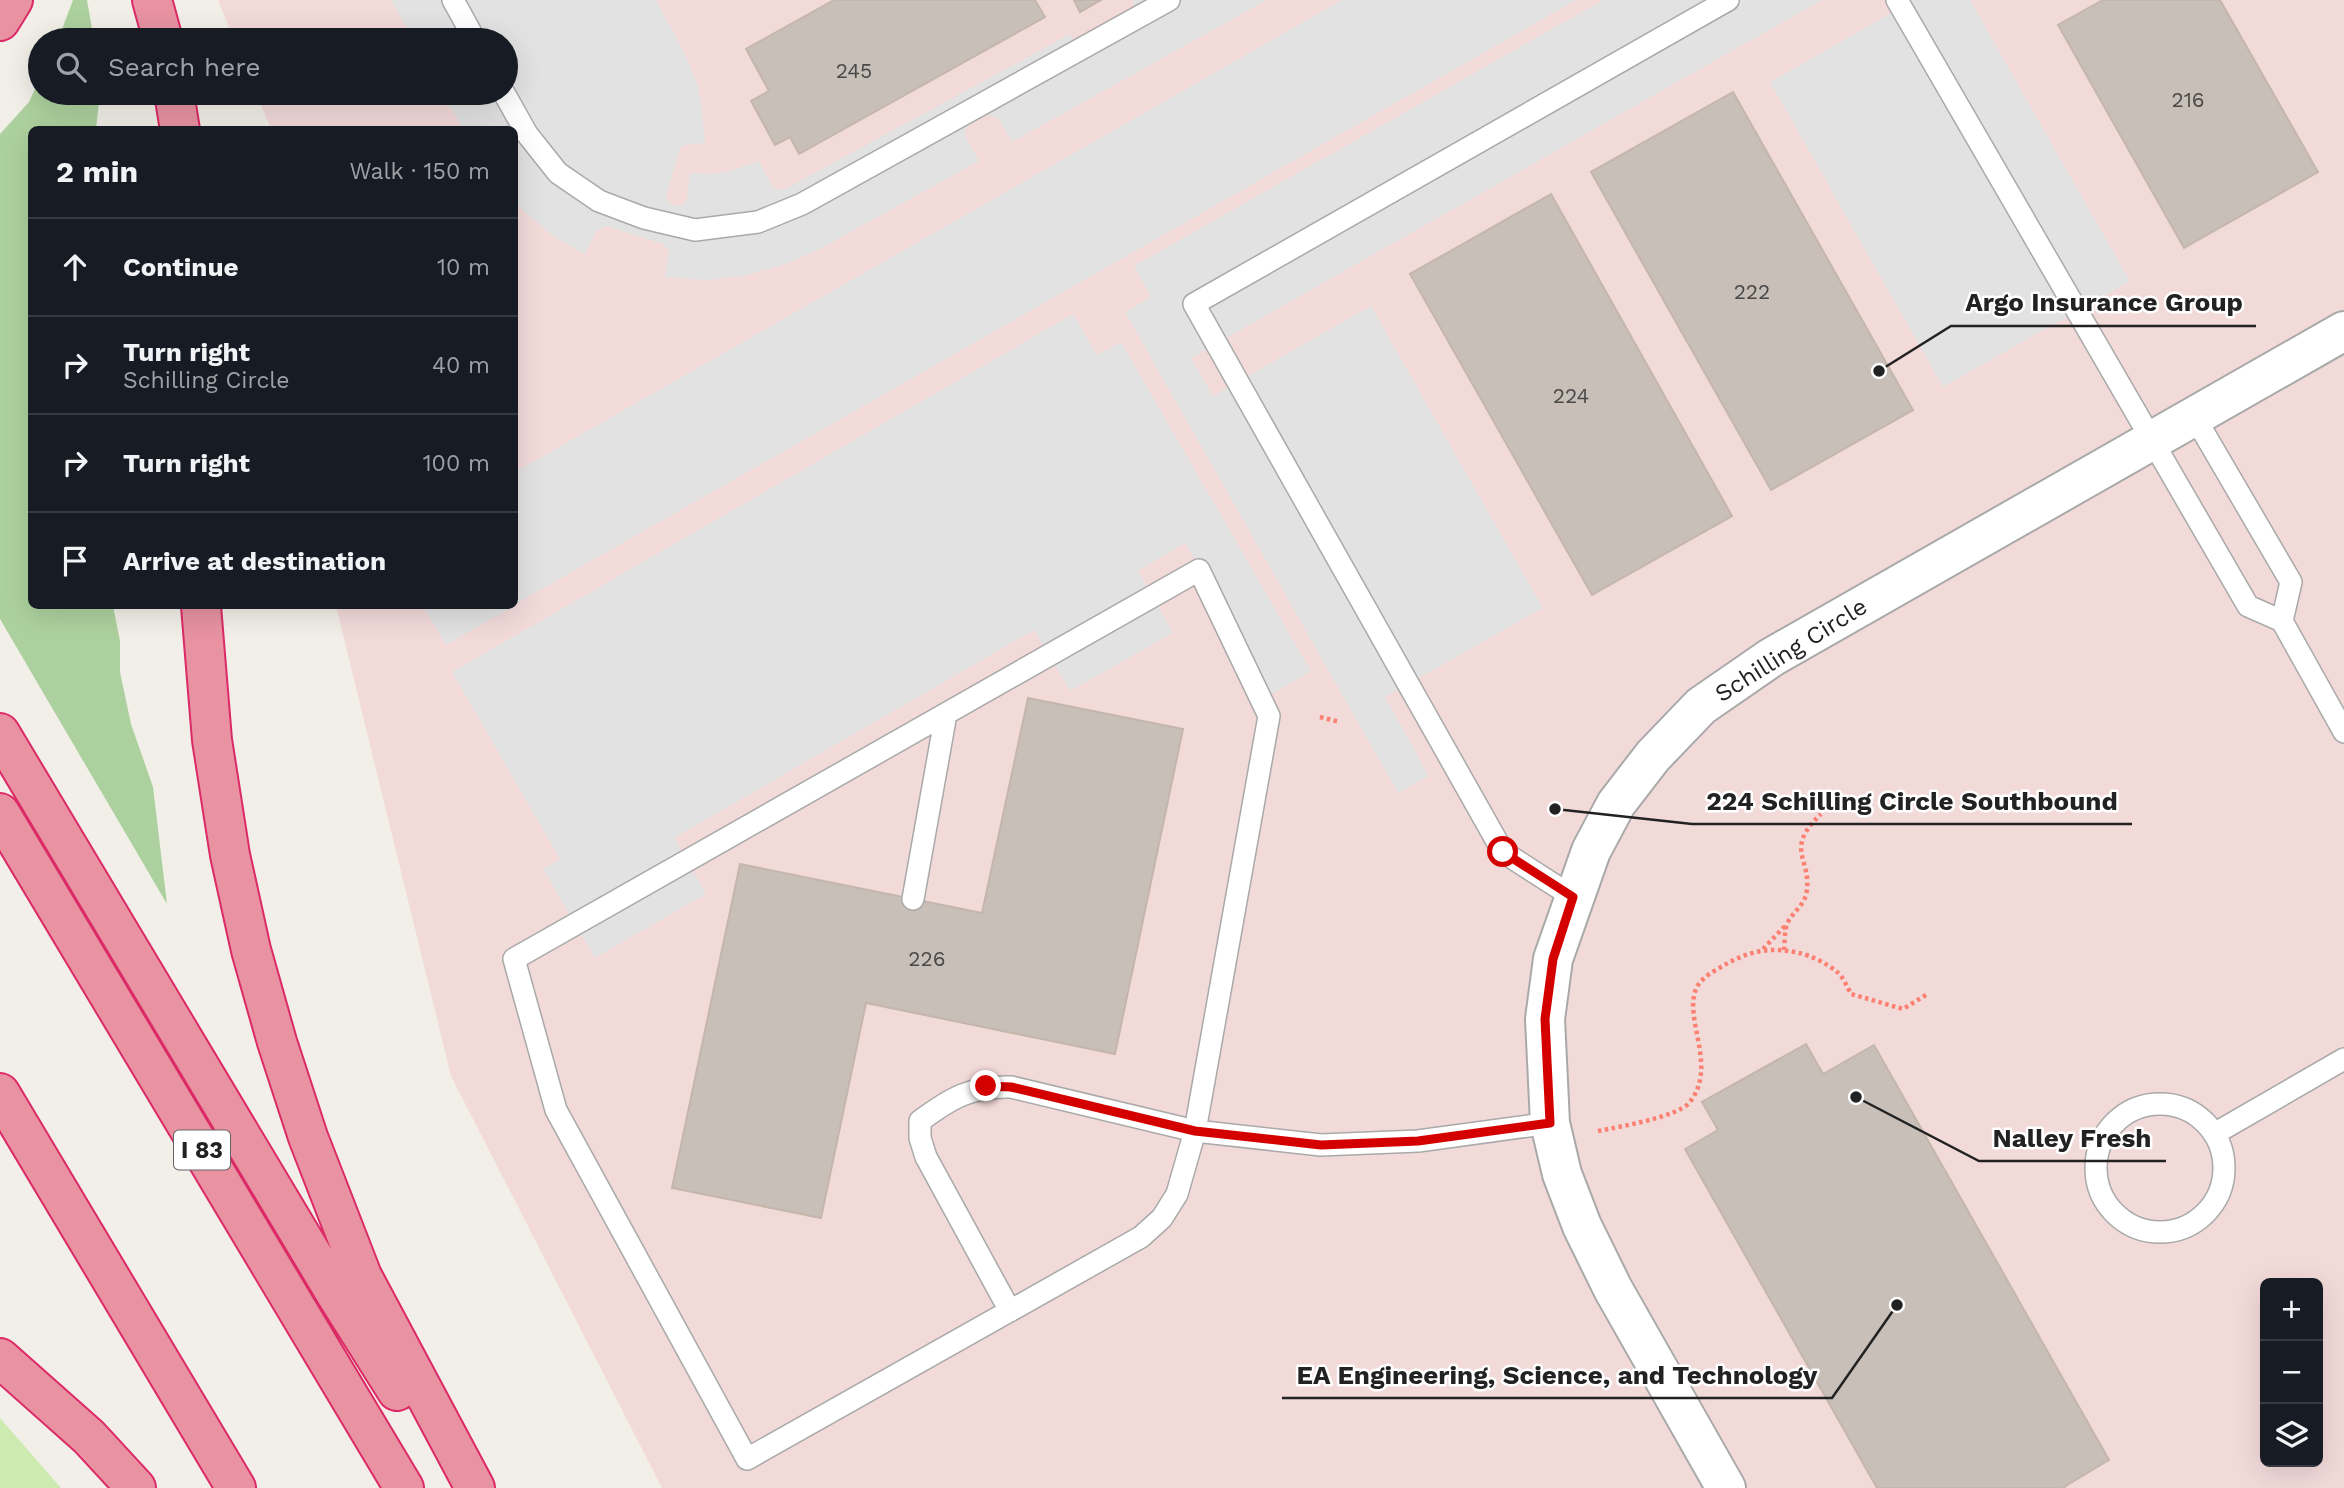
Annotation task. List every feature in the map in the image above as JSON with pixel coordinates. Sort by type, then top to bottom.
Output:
[{"type":"highway","points":[[0,21],[13,0]]},
{"type":"highway","points":[[152,0],[160,28]]},
{"type":"highway","points":[[176,105],[179,126]]},
{"type":"highway","points":[[201,609],[212,740],[230,855],[251,950],[277,1042],[308,1137],[362,1276],[475,1488]]},
{"type":"highway","points":[[0,733],[334,1291],[458,1488]]},
{"type":"highway","name":"I 83","points":[[0,813],[404,1488]]},
{"type":"highway","points":[[0,1093],[236,1488]]},
{"type":"highway","points":[[0,1358],[89,1437],[136,1488]]},
{"type":"street","name":"Schilling Circle","points":[[1726,1488],[1613,1289],[1582,1226],[1562,1174],[1550,1123],[1545,1019],[1553,959],[1591,851],[1616,804],[1653,756],[1701,705],[1772,657],[2344,331]]},
{"type":"lane","points":[[453,0],[468,28]]},
{"type":"lane","points":[[511,105],[527,134],[558,173],[599,201],[644,218],[695,230],[758,222],[802,204],[1169,0]]},
{"type":"lane","points":[[1573,897],[1503,852],[1194,304],[1728,0]]},
{"type":"lane","points":[[1897,0],[2248,606],[2282,621],[2344,732]]},
{"type":"lane","points":[[2194,416],[2291,582],[2282,621]]},
{"type":"lane","points":[[1199,570],[1269,716],[1195,1131],[1177,1194],[1162,1218],[1141,1237],[747,1459],[556,1110],[514,959],[946,714],[1199,570]]},
{"type":"lane","points":[[913,899],[946,714]]},
{"type":"lane","points":[[2214,1134],[2344,1059]]},
{"type":"lane","points":[[1010,1311],[926,1157],[920,1138],[920,1121],[963,1094],[986,1086],[1011,1087],[1195,1131],[1321,1145],[1418,1141],[1550,1123]]},
{"type":"lane","points":[[2162,1104],[2183,1108],[2201,1119],[2214,1134],[2222,1154],[2224,1175],[2218,1195],[2205,1213],[2188,1225],[2168,1232],[2147,1231],[2127,1223],[2111,1210],[2100,1192],[2096,1171],[2098,1150],[2107,1131],[2122,1116],[2141,1107],[2162,1104]]},
{"type":"path","points":[[1321,717],[1340,722]]},
{"type":"path","points":[[1762,950],[1805,898],[1807,886],[1801,848],[1809,826],[1821,814]]},
{"type":"path","points":[[1784,950],[1787,923]]},
{"type":"path","points":[[1598,1131],[1674,1112],[1688,1105],[1701,1082],[1702,1065],[1693,999],[1697,986],[1712,972],[1744,955],[1762,950],[1804,954],[1839,972],[1851,994],[1903,1009],[1926,995]]},
{"type":"shaded area","points":[[218,0],[2344,0],[2344,1488],[662,1488],[451,1076],[337,609],[518,609],[518,126],[270,126],[261,105],[518,105],[518,28],[229,28]]},
{"type":"shaded area","points":[[391,0],[656,0],[684,52],[697,83],[702,109],[705,143],[680,148],[666,196],[669,203],[678,206],[684,204],[687,199],[690,173],[730,171],[759,161],[773,187],[779,190],[787,188],[1070,34],[1076,46],[1137,10],[1132,1],[1134,0],[1267,0],[1012,142],[998,118],[993,116],[987,115],[968,125],[965,130],[966,137],[979,161],[820,249],[783,265],[744,276],[706,280],[665,277],[669,251],[663,244],[606,226],[596,231],[585,254],[555,237],[518,205],[518,126],[461,126],[450,105],[518,105],[518,28],[407,28]]},
{"type":"shaded area","points":[[1342,0],[1576,0],[518,603],[518,470]]},
{"type":"shaded area","points":[[1603,0],[1822,0],[1191,358],[1213,396],[1371,306],[1543,608],[1385,697],[1429,776],[1398,793],[1125,312],[1151,297],[1134,266]]},
{"type":"shaded area","points":[[1914,0],[1970,0],[2130,281],[1943,387],[1770,82]]},
{"type":"shaded area","points":[[1073,314],[1097,355],[1121,342],[1311,671],[1272,694],[1185,543],[1138,571],[1173,633],[1070,691],[1034,630],[674,838],[706,894],[595,958],[543,869],[560,859],[452,672]]},
{"type":"shaded area","points":[[425,609],[509,609],[446,645]]},
{"type":"green space","points":[[73,0],[87,0],[92,28],[62,28]]},
{"type":"green space","points":[[28,103],[99,105],[96,126],[28,126],[28,609],[114,609],[120,641],[120,672],[131,724],[153,787],[167,904],[0,619],[0,134]]},
{"type":"green space","points":[[0,1418],[61,1488],[0,1488]]},
{"type":"building","points":[[834,0],[1035,0],[1045,17],[799,154],[790,137],[775,145],[751,101],[769,91],[746,49]]},
{"type":"building","points":[[1074,0],[1101,0],[1080,12]]},
{"type":"building","points":[[2103,0],[2220,0],[2318,172],[2184,248],[2058,25]]},
{"type":"building","points":[[1733,92],[1913,410],[1771,490],[1591,172]]},
{"type":"building","points":[[1551,194],[1732,516],[1592,595],[1410,274]]},
{"type":"building","points":[[1028,698],[1183,729],[1115,1054],[866,1003],[821,1218],[672,1188],[740,864],[982,913]]},
{"type":"building","points":[[1806,1044],[1823,1074],[1874,1045],[2109,1460],[2065,1488],[1877,1488],[1685,1149],[1718,1130],[1702,1102]]},
{"type":"place","name":"Argo Insurance Group","points":[[1879,371]]},
{"type":"place","name":"224 Schilling Circle Southbound","points":[[1555,809]]},
{"type":"place","name":"Nalley Fresh","points":[[1856,1097]]},
{"type":"place","name":"EA Engineering, Science, and Technology","points":[[1897,1305]]},
{"type":"route","points":[[986,1086],[1011,1087],[1195,1131],[1321,1145],[1418,1141],[1550,1123],[1545,1019],[1553,959],[1573,897],[1503,852]]}]
